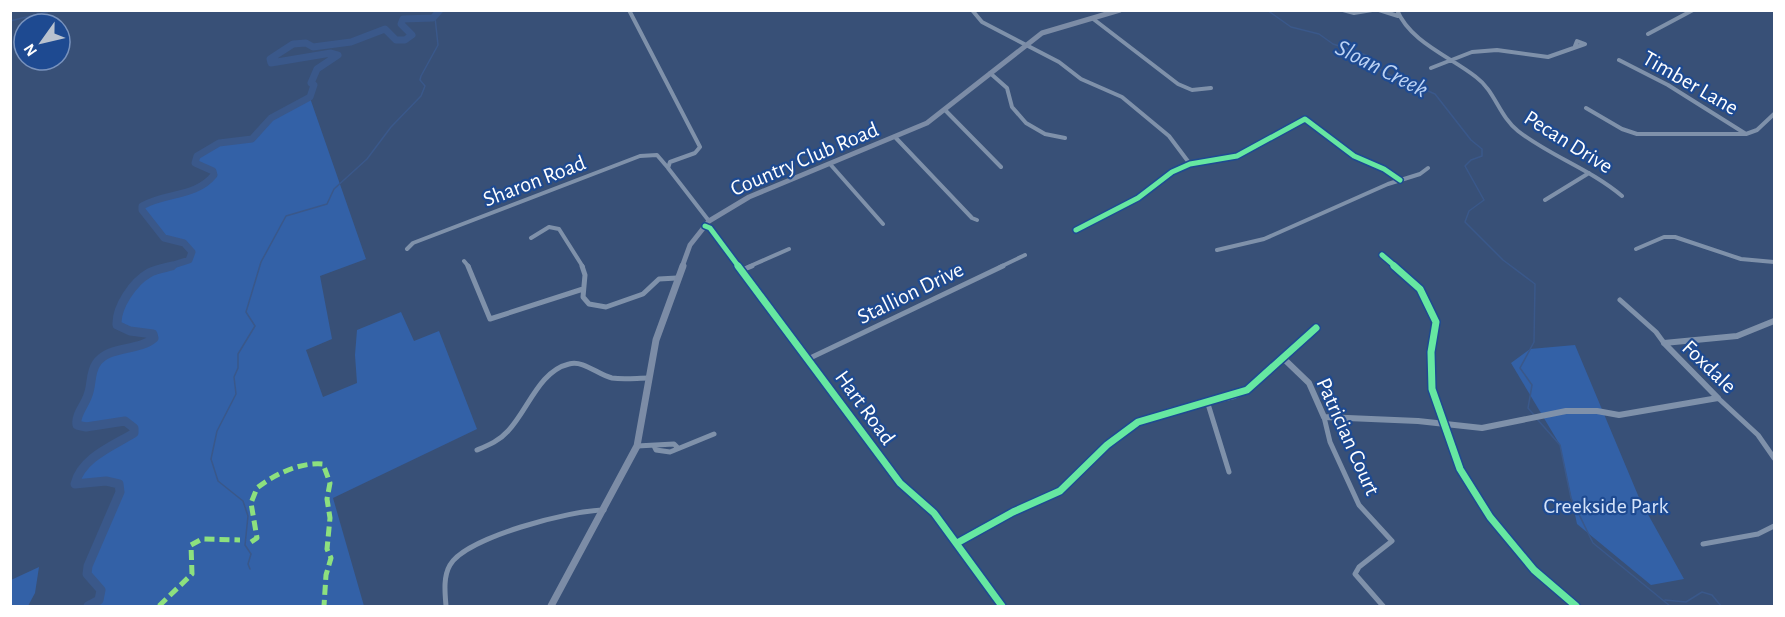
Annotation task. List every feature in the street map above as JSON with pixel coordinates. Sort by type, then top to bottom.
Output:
[{"type":"main road","name":"Country Club Road","points":[[551,606],[637,446],[656,340],[690,245],[707,223],[749,197],[927,123],[1024,46],[1052,29],[1092,18],[1104,12],[1120,10]]},
{"type":"street","points":[[629,10],[700,147],[695,153],[670,162],[669,169],[707,223]]},
{"type":"street","points":[[972,10],[982,22],[1024,46],[1059,62],[1081,79],[1122,97],[1169,136],[1190,164]]},
{"type":"street","points":[[1343,10],[1354,13],[1372,10]]},
{"type":"street","name":"Pecan Drive","points":[[1379,10],[1398,16],[1485,84],[1502,116],[1515,129],[1622,196]]},
{"type":"street","points":[[1397,10],[1398,16]]},
{"type":"street","points":[[1648,34],[1693,10]]},
{"type":"street","points":[[1092,18],[1178,84],[1192,90],[1211,88]]},
{"type":"street","points":[[1431,68],[1451,59],[1485,50],[1548,57],[1575,46]]},
{"type":"street","name":"Timber Lane","points":[[1619,60],[1687,96],[1746,134]]},
{"type":"street","points":[[990,73],[1007,88],[1007,99],[1012,108],[1031,125],[1046,135],[1065,138]]},
{"type":"street","points":[[1586,108],[1622,129],[1637,134],[1746,134],[1757,130],[1774,114]]},
{"type":"street","points":[[945,110],[1002,167]]},
{"type":"street","points":[[1076,230],[1138,198],[1172,172],[1190,164],[1237,156],[1305,119],[1354,156],[1384,169],[1400,180]]},
{"type":"street","points":[[895,137],[972,218],[977,220]]},
{"type":"street","name":"Sharon Road","points":[[407,249],[413,243],[430,236],[640,156],[657,155],[669,169]]},
{"type":"street","points":[[830,164],[883,224]]},
{"type":"street","points":[[1217,250],[1264,239],[1400,180],[1420,174],[1428,168]]},
{"type":"street","points":[[1545,200],[1588,174]]},
{"type":"street","name":"Hart Road","points":[[707,223],[900,483],[934,513],[1002,606]]},
{"type":"street","points":[[531,238],[549,227],[559,229],[582,265],[585,275],[583,297],[589,304],[606,307],[643,294],[659,279],[677,278]]},
{"type":"street","points":[[1636,249],[1665,237],[1675,237],[1741,259],[1774,262]]},
{"type":"street","points":[[742,270],[789,249]]},
{"type":"street","name":"Stallion Drive","points":[[808,359],[1025,255]]},
{"type":"street","points":[[1382,255],[1420,289],[1430,305],[1436,322],[1431,352],[1432,389],[1460,469],[1490,517],[1534,570],[1576,606]]},
{"type":"street","points":[[464,261],[469,267],[490,319],[583,289]]},
{"type":"street","name":"Foxdale","points":[[1620,300],[1656,332],[1687,369],[1758,435],[1774,458]]},
{"type":"street","points":[[1664,343],[1737,336],[1774,321]]},
{"type":"street","points":[[957,543],[1013,512],[1060,491],[1106,446],[1138,422],[1170,411],[1208,404],[1247,390],[1316,328]]},
{"type":"street","name":"Patrician Court","points":[[1283,358],[1298,368],[1313,386],[1330,442],[1359,505],[1392,541],[1359,567],[1355,574],[1383,606]]},
{"type":"street","points":[[477,450],[492,445],[514,426],[544,379],[557,368],[576,364],[615,379],[649,378]]},
{"type":"street","points":[[1323,417],[1418,421],[1482,428],[1507,425],[1554,412],[1588,410],[1619,415],[1718,398]]},
{"type":"street","points":[[1208,404],[1229,472]]},
{"type":"street","points":[[637,446],[654,446],[656,450],[670,452],[714,434]]},
{"type":"street","points":[[446,606],[447,570],[452,560],[460,554],[565,514],[587,509],[604,510]]},
{"type":"street","points":[[1703,544],[1758,534],[1774,526]]},
{"type":"green space","points":[[310,98],[366,259],[320,276],[332,339],[306,350],[323,397],[357,383],[355,355],[357,330],[401,312],[414,341],[439,331],[477,429],[333,498],[364,606],[89,606],[99,600],[102,590],[87,574],[89,562],[117,503],[120,484],[106,480],[79,485],[75,483],[77,475],[90,461],[134,433],[135,428],[126,420],[99,425],[78,424],[78,420],[90,393],[94,369],[98,361],[110,353],[142,347],[154,338],[154,333],[130,330],[118,325],[119,311],[141,277],[189,260],[192,256],[189,246],[165,238],[142,208],[158,198],[198,190],[214,174],[213,171],[195,161],[206,148],[253,140],[272,118]]},
{"type":"green space","name":"Creekside Park","points":[[1575,345],[1640,500],[1684,579],[1651,585],[1577,524],[1560,445],[1511,363],[1530,349]]},
{"type":"green space","points":[[39,567],[35,593],[28,606],[11,606],[11,580]]},
{"type":"waterway","points":[[10,21],[55,10]]},
{"type":"waterway","points":[[167,267],[189,260],[192,252],[184,243],[164,238],[142,210],[142,206],[161,198],[198,188],[206,182],[214,175],[213,171],[195,163],[197,156],[219,143],[252,139],[271,118],[310,97],[314,85],[311,83],[317,69],[338,55],[331,53],[271,63],[270,59],[293,44],[306,43],[313,47],[351,42],[385,29],[396,40],[405,40],[412,35],[401,24],[403,19],[433,18],[440,10]]},
{"type":"waterway","name":"Sloan Creek","points":[[1267,10],[1291,27],[1319,34],[1333,44],[1366,55],[1373,65],[1386,73],[1435,94],[1471,140],[1482,149],[1482,156],[1471,160],[1465,166],[1484,200],[1469,211],[1465,222],[1503,260],[1535,284],[1534,342],[1520,368],[1532,385],[1528,408],[1534,415]]},
{"type":"waterway","points":[[250,569],[248,564],[251,554],[245,545],[248,516],[243,501],[218,481],[211,459],[217,431],[236,394],[234,377],[238,368],[238,354],[255,326],[246,312],[261,262],[286,216],[327,204],[334,189],[367,159],[391,127],[421,96],[425,86],[420,80],[421,76],[438,45],[435,17]]},
{"type":"waterway","points":[[88,606],[99,600],[101,590],[87,574],[88,566],[120,492],[119,484],[106,481],[75,484],[78,475],[91,460],[134,433],[134,428],[125,421],[86,427],[77,425],[77,418],[88,395],[94,368],[101,358],[154,338],[153,334],[130,331],[117,325],[117,318],[122,303],[137,282],[152,272],[172,266]]},
{"type":"waterway","name":"Sloan Creek","points":[[1537,419],[1560,445],[1571,498],[1593,543],[1670,606]]},
{"type":"waterway","points":[[1665,600],[1686,602],[1702,592],[1712,595],[1721,606]]},
{"type":"marked path","points":[[251,542],[257,538],[251,503],[253,493],[257,488],[285,472],[307,465],[323,464],[330,483],[327,499],[330,518],[327,549],[331,558],[326,575],[324,606]]},
{"type":"marked path","points":[[159,606],[192,574],[191,545],[202,539],[240,540]]},
{"type":"cycle path","points":[[1076,230],[1138,198],[1172,172],[1190,164],[1237,156],[1305,119],[1354,156],[1384,169],[1400,180]]},
{"type":"cycle path","points":[[705,226],[710,228],[900,483],[934,513],[1002,606]]},
{"type":"cycle path","points":[[1382,255],[1420,289],[1430,305],[1436,322],[1431,352],[1432,389],[1460,469],[1490,517],[1534,570],[1576,606]]},
{"type":"cycle path","points":[[957,543],[1013,512],[1060,491],[1107,445],[1138,422],[1170,411],[1234,396],[1247,390],[1316,328]]}]
